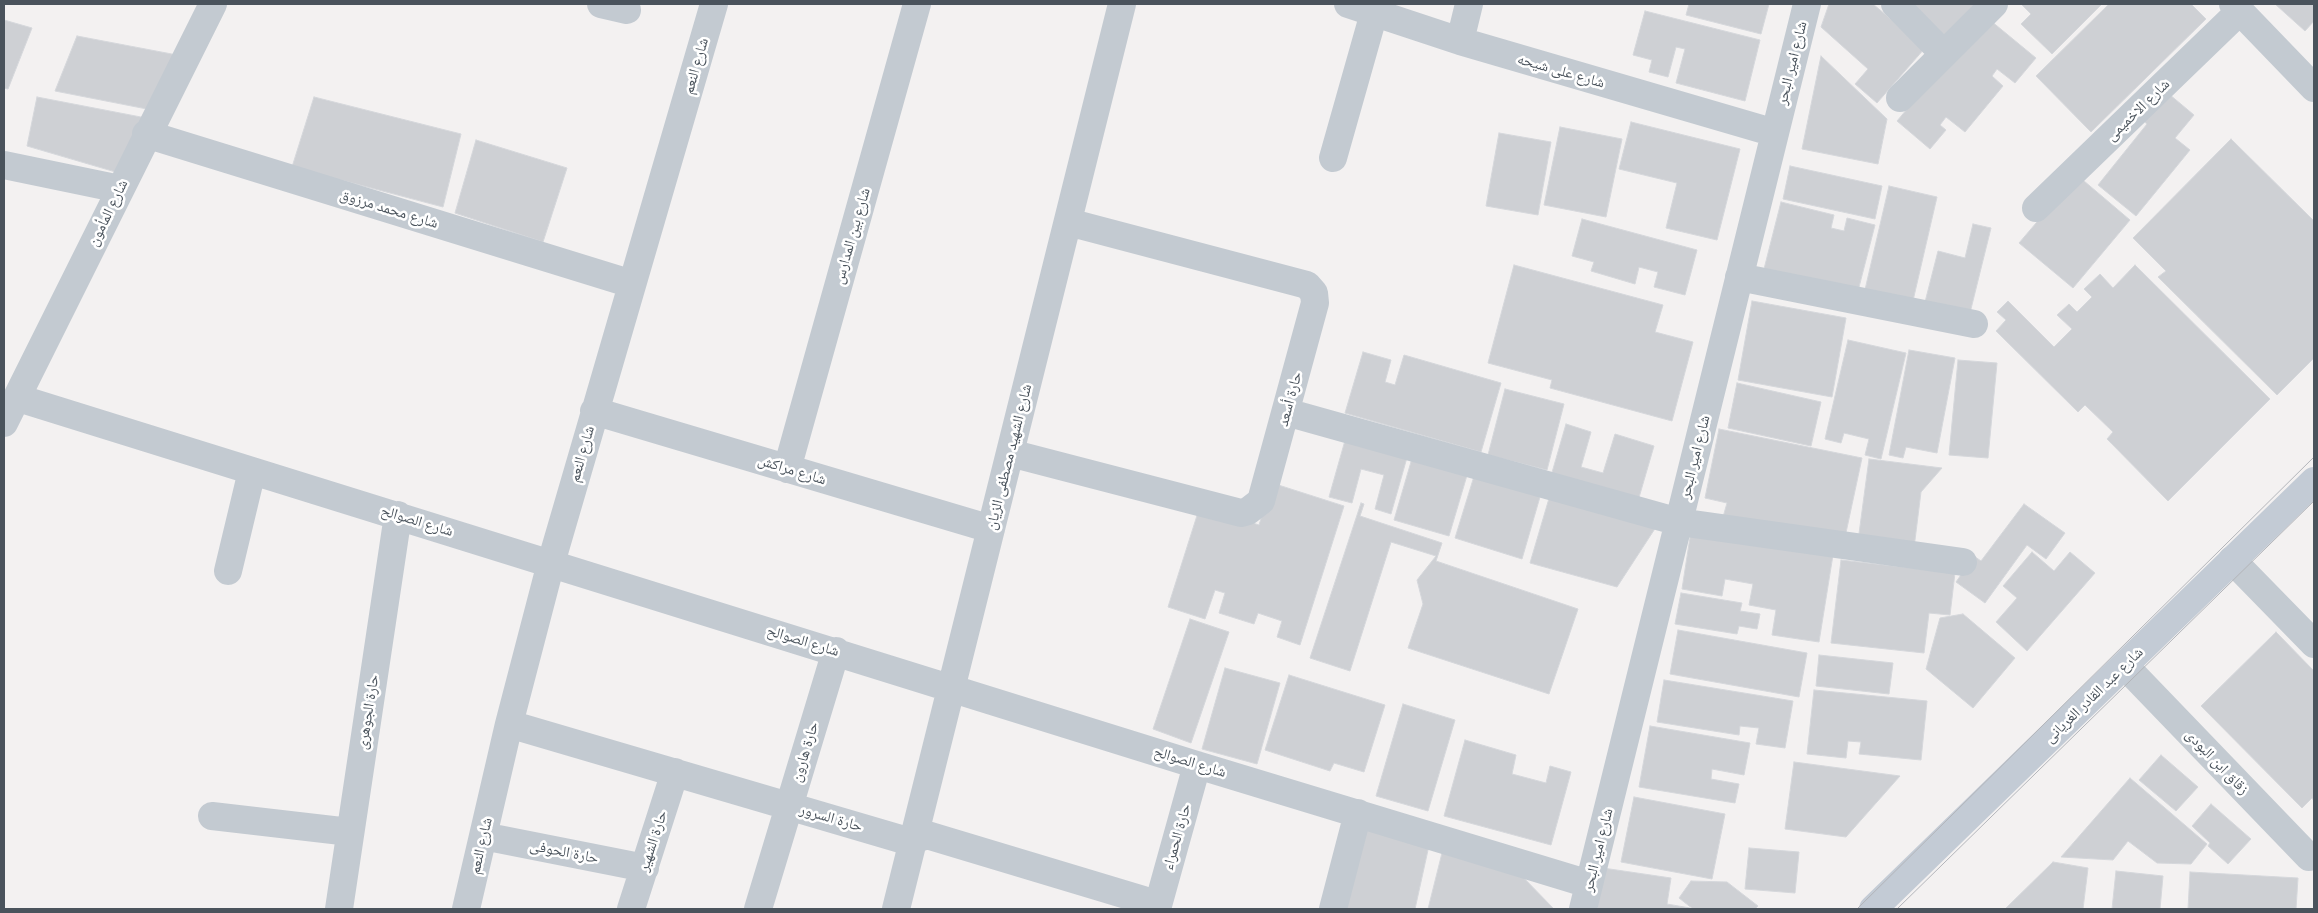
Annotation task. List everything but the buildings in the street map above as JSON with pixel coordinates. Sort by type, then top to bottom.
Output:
[{"type":"main road","name":"شارع عبد القادر الغريانى","points":[[1874,909],[2314,481]]},
{"type":"street","name":"شارع المأمون","points":[[4,423],[212,4]]},
{"type":"street","name":"شارع النعم","points":[[466,909],[509,724],[551,563],[714,4]]},
{"type":"street","name":"شارع بين المدارس","points":[[787,469],[917,4]]},
{"type":"street","name":"شارع الشهيد مصطفى الزيان","points":[[896,909],[1122,4]]},
{"type":"street","name":"شارع على شيحه","points":[[1348,4],[1460,41],[1775,133]]},
{"type":"street","points":[[1460,41],[1469,4]]},
{"type":"street","name":"شارع امير البحر","points":[[1586,897],[1806,4]]},
{"type":"street","points":[[1895,4],[1944,54]]},
{"type":"street","points":[[1900,98],[1994,4]]},
{"type":"street","points":[[2237,7],[2314,88]]},
{"type":"street","name":"شارع الاخميمى","points":[[2036,208],[2237,7]]},
{"type":"street","points":[[1333,158],[1374,12]]},
{"type":"street","name":"شارع محمد مرزوق","points":[[146,134],[632,284]]},
{"type":"street","points":[[4,165],[120,189]]},
{"type":"street","name":"حارة أسعد","points":[[1010,453],[1241,512],[1248,511],[1262,501],[1315,303],[1314,293],[1307,285],[1068,222]]},
{"type":"street","points":[[1739,277],[1974,324]]},
{"type":"street","name":"شارع الصوالح","points":[[18,398],[952,687],[1197,765],[1358,813],[1586,897]]},
{"type":"street","name":"شارع مراكش","points":[[594,411],[991,529]]},
{"type":"street","points":[[1286,412],[1679,522],[1963,562]]},
{"type":"street","points":[[228,571],[252,471]]},
{"type":"street","name":"حارة الجوهرى","points":[[339,909],[398,515]]},
{"type":"street","points":[[2232,560],[2314,644]]},
{"type":"street","name":"حارة هارون","points":[[758,909],[836,651]]},
{"type":"street","name":"زقاق ابن البودى","points":[[2125,666],[2309,857]]},
{"type":"street","name":"حارة السرور","points":[[509,724],[904,840],[913,840],[927,835],[936,837],[1143,900],[1147,909]]},
{"type":"street","name":"حارة الحمراء","points":[[1157,909],[1197,765]]},
{"type":"street","name":"حارة الشهير","points":[[631,909],[675,772]]},
{"type":"street","points":[[1333,909],[1358,813]]},
{"type":"street","points":[[212,816],[350,832]]},
{"type":"street","name":"حارة الحوفى","points":[[483,836],[644,868]]},
{"type":"tram line","points":[[1857,909],[2314,457]]},
{"type":"tram line","points":[[1897,909],[2314,501]]}]
